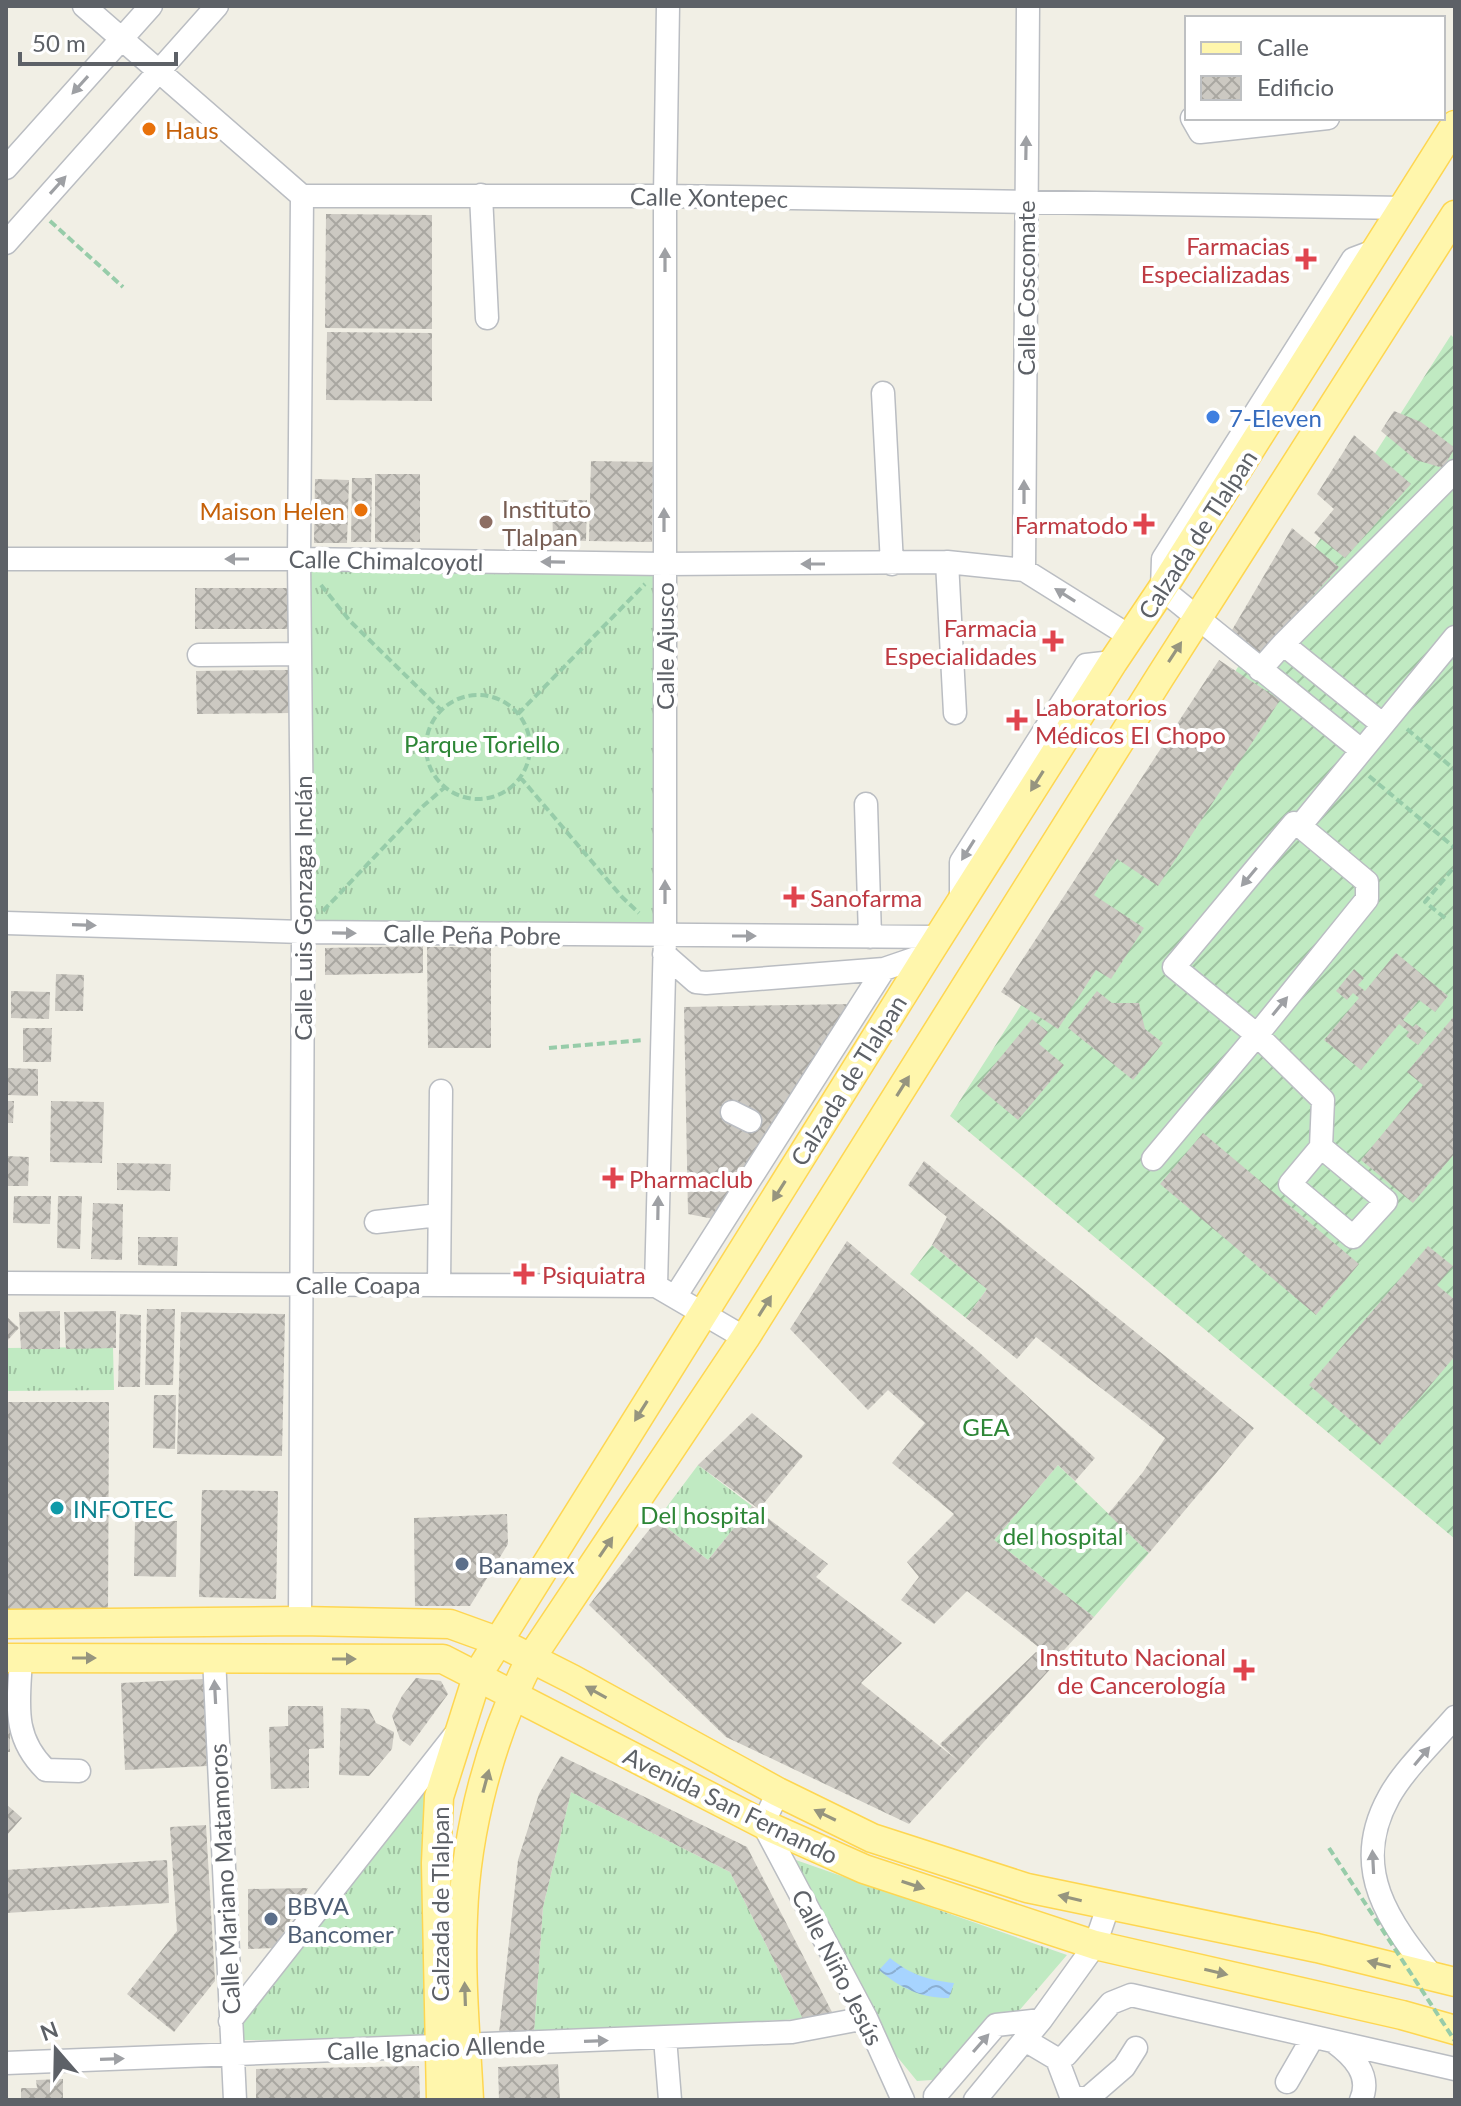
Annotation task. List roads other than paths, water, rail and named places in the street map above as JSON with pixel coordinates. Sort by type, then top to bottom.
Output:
[{"type":"main road","name":"Calzada de Tlalpan","points":[[469,2100],[453,2047],[436,1863],[439,1797],[478,1674],[933,945],[1404,208],[1455,122]]},
{"type":"main road","name":"Calzada de Tlalpan","points":[[441,2100],[453,2047],[467,1856],[485,1781],[513,1694],[531,1658],[745,1338],[1197,618],[1455,215]]},
{"type":"main road","name":"Avenida San Fernando","points":[[6,1624],[300,1621],[450,1624],[497,1641],[531,1658],[778,1792],[872,1838],[1027,1888],[1317,1948],[1445,1980]]},
{"type":"main road","name":"Avenida San Fernando","points":[[14,1658],[443,1659],[478,1674],[573,1728],[763,1824],[864,1869],[1095,1945],[1402,2015],[1455,2030]]},
{"type":"main road","points":[[1156,1915],[1172,1938],[1166,1954],[1156,1958]]},
{"type":"street","points":[[84,6],[302,196]]},
{"type":"street","points":[[6,168],[151,6]]},
{"type":"street","points":[[6,243],[217,6]]},
{"type":"street","name":"Calle Ajusco","points":[[666,1291],[662,1038],[668,6]]},
{"type":"street","name":"Calle Coscomate","points":[[1024,570],[1028,6]]},
{"type":"street","points":[[1193,120],[1200,132],[1310,120]]},
{"type":"street","points":[[481,195],[487,318]]},
{"type":"street","name":"Calle Xontepec","points":[[302,196],[665,196],[1404,208]]},
{"type":"street","name":"Calle Luis Gonzaga Inclán","points":[[300,1621],[303,932],[299,559],[302,196]]},
{"type":"street","points":[[883,393],[892,564]]},
{"type":"street","points":[[1260,670],[1455,471]]},
{"type":"street","name":"Calle Chimalcoyotl","points":[[6,559],[664,564],[947,562],[1024,570],[1131,637]]},
{"type":"street","points":[[947,562],[955,713]]},
{"type":"street","points":[[1162,589],[1260,670],[1356,756]]},
{"type":"street","points":[[1300,826],[1455,637]]},
{"type":"street","points":[[1283,644],[1386,719]]},
{"type":"street","points":[[199,655],[300,654]]},
{"type":"street","points":[[866,804],[870,937]]},
{"type":"street","points":[[1153,1159],[1257,1035],[1367,899],[1367,882],[1294,823],[1174,967],[1257,1035],[1323,1100],[1321,1147]]},
{"type":"street","name":"Calle Peña Pobre","points":[[6,923],[664,945],[870,937],[933,945]]},
{"type":"street","points":[[664,945],[696,982],[706,983],[884,969],[933,945]]},
{"type":"street","points":[[666,1291],[884,969]]},
{"type":"street","points":[[439,1285],[441,1091]]},
{"type":"street","points":[[376,1222],[439,1215]]},
{"type":"street","name":"Calle Coapa","points":[[6,1283],[439,1285],[666,1291],[745,1338]]},
{"type":"street","name":"Calle Mariano Matamoros","points":[[214,1657],[235,2100]]},
{"type":"street","points":[[14,1658],[22,1737],[30,1755],[46,1770],[79,1771]]},
{"type":"street","points":[[1445,1980],[1399,1934],[1375,1887],[1371,1855],[1376,1825],[1390,1795],[1455,1717]]},
{"type":"street","points":[[230,2021],[458,1730]]},
{"type":"street","points":[[763,1824],[778,1792]]},
{"type":"street","name":"Calle Niño Jesús","points":[[763,1824],[866,2018],[900,2090]]},
{"type":"street","points":[[900,2090],[935,2096],[979,2095],[1041,2020],[1095,1945],[1108,1907]]},
{"type":"street","points":[[1057,2059],[1066,2055],[1111,2003],[1131,1995],[1455,2069]]},
{"type":"street","name":"Calle Ignacio Allende","points":[[6,2063],[792,2032],[866,2018]]},
{"type":"street","points":[[935,2096],[996,2025],[1041,2020]]},
{"type":"street","points":[[665,2038],[670,2100]]},
{"type":"street","points":[[1287,2082],[1323,2039]]},
{"type":"street","points":[[1323,2039],[1347,2052],[1359,2065],[1365,2080],[1361,2100]]},
{"type":"street","points":[[1025,2040],[1057,2059],[1071,2096],[1087,2099],[1124,2067],[1136,2048]]},
{"type":"water","points":[[890,1958],[920,1976],[954,1983],[949,1998],[920,1994],[895,1982],[879,1970]]},
{"type":"place","name":"Haus","points":[[149,129]]},
{"type":"place","name":"Farmacias Especializadas","points":[[1306,259]]},
{"type":"place","name":"7-Eleven","points":[[1213,417]]},
{"type":"place","name":"Maison Helen","points":[[361,510]]},
{"type":"place","name":"Instituto Tlalpan","points":[[486,522]]},
{"type":"place","name":"Farmatodo","points":[[1144,524]]},
{"type":"place","name":"Farmacia Especialidades","points":[[1053,641]]},
{"type":"place","name":"Laboratorios Médicos El Chopo","points":[[1017,720]]},
{"type":"place","name":"Sanofarma","points":[[794,897]]},
{"type":"place","name":"Pharmaclub","points":[[613,1178]]},
{"type":"place","name":"Psiquiatra","points":[[524,1274]]},
{"type":"place","name":"INFOTEC","points":[[57,1508]]},
{"type":"place","name":"Banamex","points":[[462,1564]]},
{"type":"place","name":"Instituto Nacional de Cancerología","points":[[1244,1670]]},
{"type":"place","name":"BBVA Bancomer","points":[[271,1919]]},
{"type":"park label","name":"Parque Toriello","points":[[482,743]]},
{"type":"park label","name":"GEA","points":[[986,1426]]},
{"type":"park label","name":"Del hospital","points":[[703,1514]]},
{"type":"park label","name":"del hospital","points":[[1063,1535]]}]
